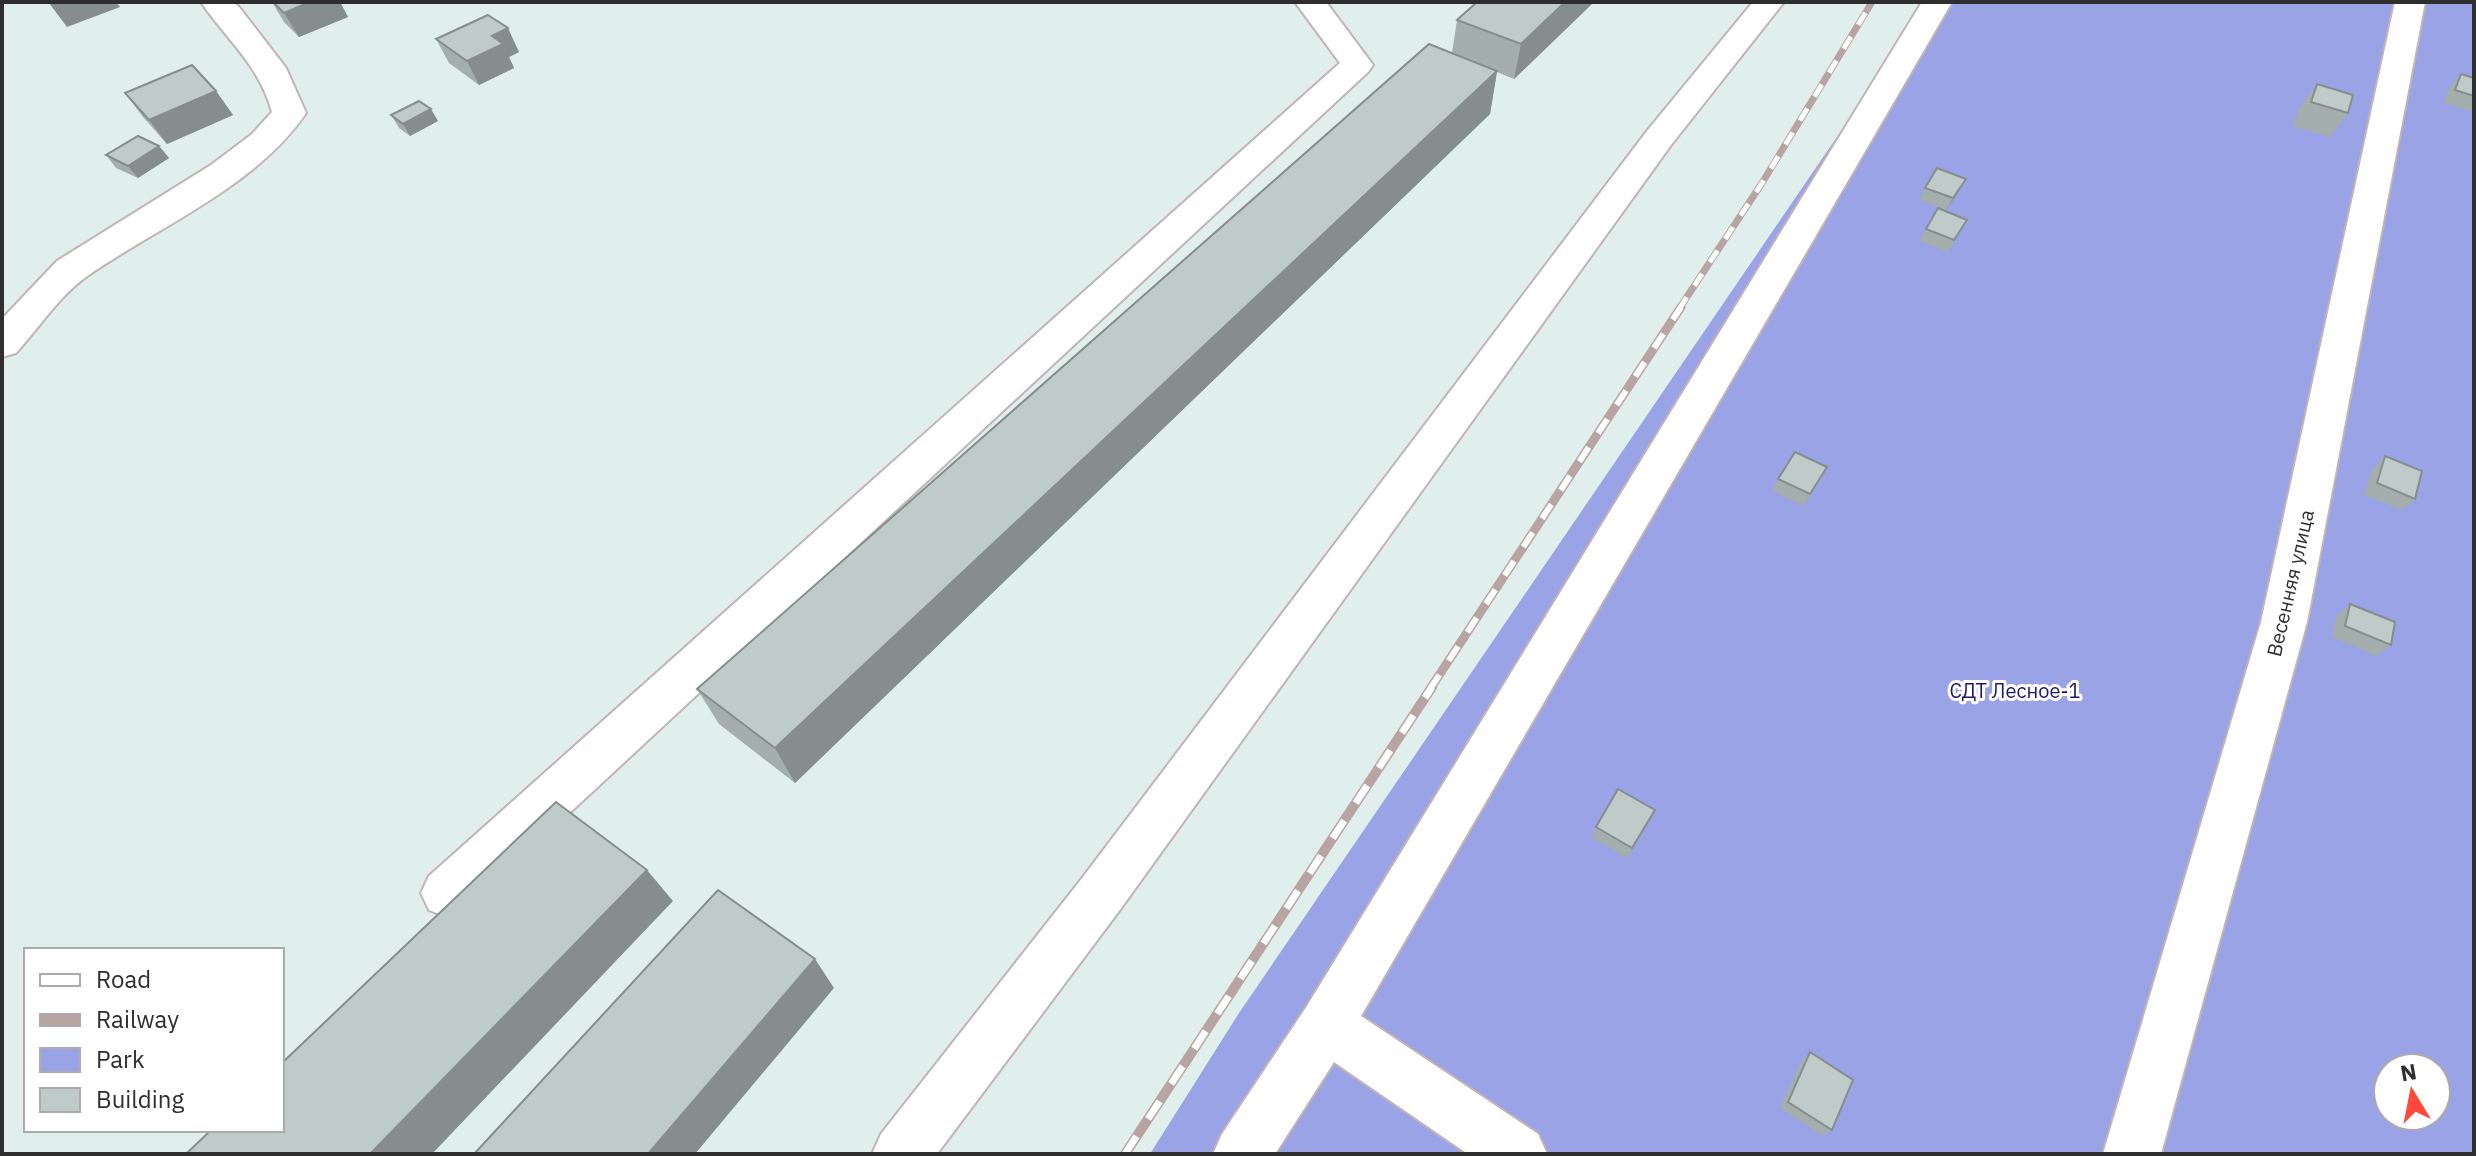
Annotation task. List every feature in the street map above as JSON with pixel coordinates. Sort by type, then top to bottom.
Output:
[{"type":"street","points":[[2,343],[70,270],[223,173],[264,141],[289,113],[284,89],[238,24],[216,2]]},
{"type":"street","points":[[447,893],[1357,65],[1341,39],[1310,2]]},
{"type":"street","points":[[901,1154],[1111,881],[1659,138],[1769,2]]},
{"type":"street","points":[[1242,1154],[1326,1025],[1937,2]]},
{"type":"street","name":"Весенняя улица","points":[[2132,1154],[2284,622],[2410,2]]},
{"type":"street","points":[[1326,1025],[1518,1154]]},
{"type":"green space","name":"СДТ Лесное-1","points":[[1929,2],[2474,2],[2474,1154],[1150,1154],[1239,1013]]},
{"type":"building","points":[[273,2],[310,2],[284,13]]},
{"type":"building","points":[[1477,2],[1565,2],[1521,44],[1457,20]]},
{"type":"building","points":[[488,15],[508,28],[492,36],[503,44],[467,61],[436,39]]},
{"type":"building","points":[[1429,44],[1497,71],[775,748],[697,689]]},
{"type":"building","points":[[192,65],[216,91],[149,120],[125,93]]},
{"type":"building","points":[[2461,74],[2474,78],[2474,96],[2455,90]]},
{"type":"building","points":[[2317,84],[2353,95],[2348,113],[2311,102]]},
{"type":"building","points":[[419,101],[431,109],[403,124],[391,115]]},
{"type":"building","points":[[138,136],[159,146],[128,166],[106,155]]},
{"type":"building","points":[[1937,168],[1966,179],[1953,198],[1925,188]]},
{"type":"building","points":[[1938,208],[1967,220],[1954,240],[1926,229]]},
{"type":"building","points":[[1795,452],[1827,467],[1810,494],[1778,479]]},
{"type":"building","points":[[2385,456],[2422,471],[2415,499],[2377,483]]},
{"type":"building","points":[[2350,604],[2395,622],[2391,645],[2345,626]]},
{"type":"building","points":[[1618,789],[1655,810],[1632,848],[1596,827]]},
{"type":"building","points":[[556,802],[647,870],[370,1154],[186,1154],[209,1132],[284,1132],[284,1061]]},
{"type":"building","points":[[718,890],[815,959],[648,1154],[474,1154]]},
{"type":"building","points":[[1810,1052],[1853,1080],[1832,1130],[1788,1102]]},
{"type":"railway","points":[[1679,309],[1762,183],[1872,2]]},
{"type":"railway","points":[[1430,689],[1681,307]]},
{"type":"railway","points":[[1125,1154],[1432,687]]}]
